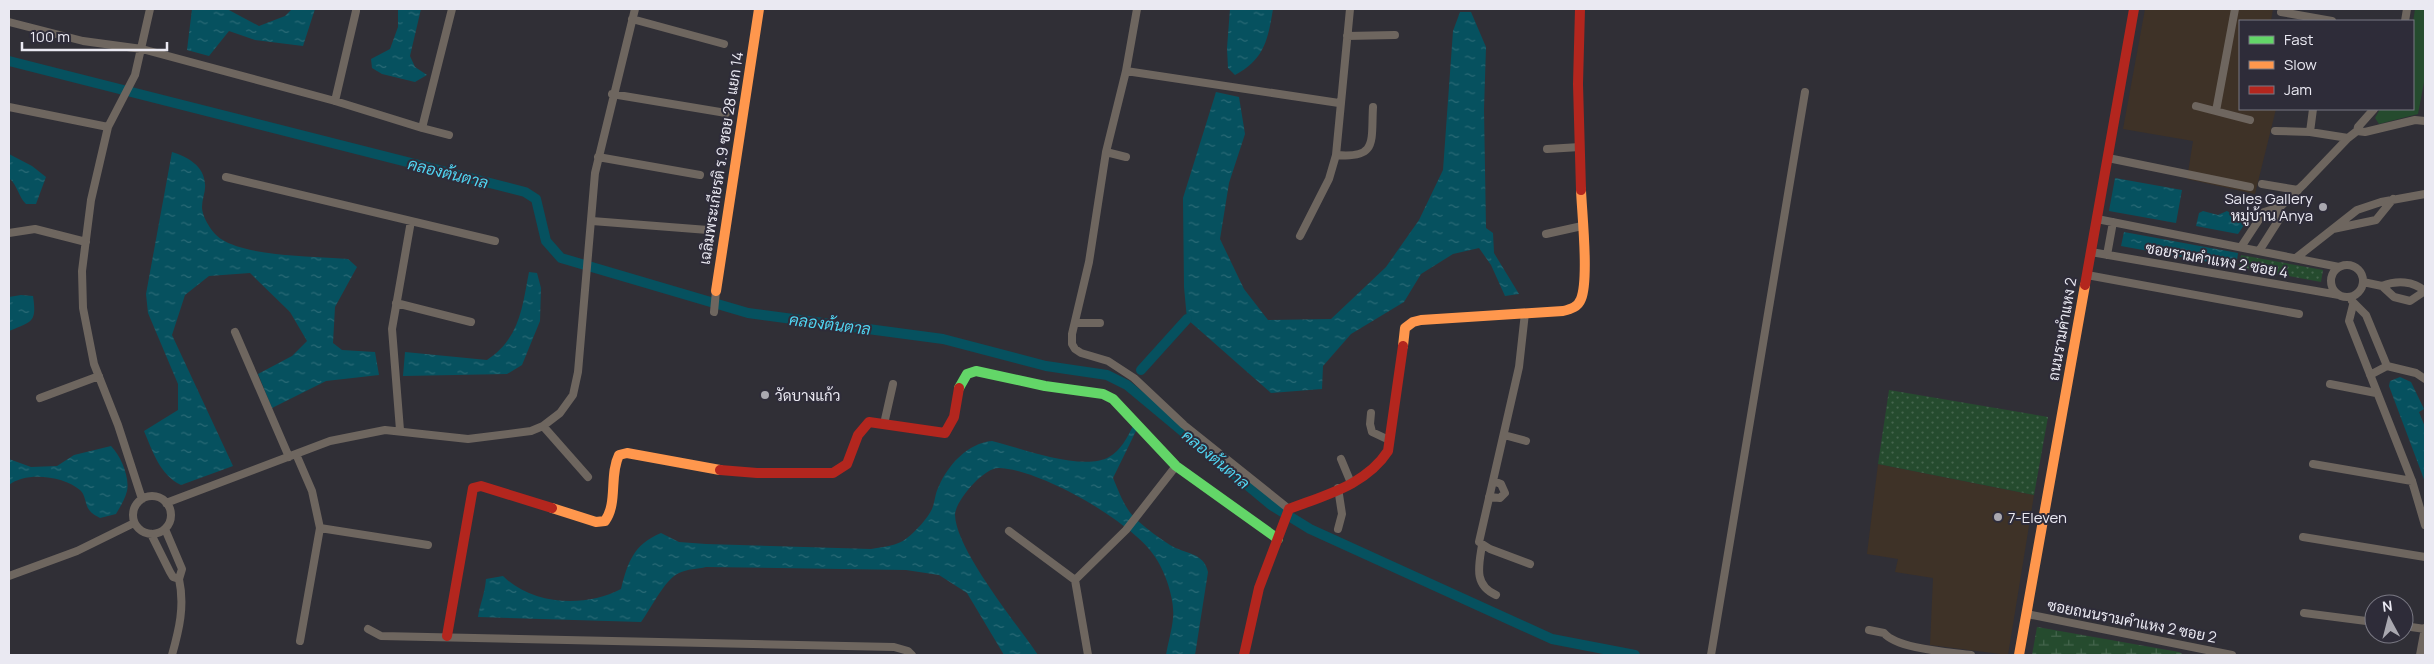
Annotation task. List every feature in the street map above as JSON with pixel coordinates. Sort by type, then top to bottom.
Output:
[{"type":"street","points":[[142,499],[99,376],[83,308],[82,270],[91,200],[108,127],[135,75],[150,9]]},
{"type":"street","points":[[422,128],[452,9]]},
{"type":"street","points":[[166,503],[330,441],[385,430],[468,438],[531,431],[543,426],[560,412],[573,395],[578,372],[598,157],[634,9]]},
{"type":"street","name":"เฉลิมพระเกียรติ ร.9 ซอย 28 แยก 14","points":[[714,312],[760,9]]},
{"type":"street","points":[[1137,9],[1126,71],[1106,152],[1072,344],[1081,353],[1108,361],[1134,378],[1184,425],[1288,512]]},
{"type":"street","points":[[1300,236],[1329,179],[1336,155],[1339,102],[1350,9]]},
{"type":"street","points":[[1244,655],[1259,588],[1288,512],[1351,483],[1373,471],[1383,462],[1389,440],[1405,328],[1413,322],[1421,320],[1574,308],[1581,300],[1584,284],[1580,147],[1580,9]]},
{"type":"street","name":"ถนนรามคำแหง 2","points":[[2020,655],[2134,9]]},
{"type":"street","points":[[2216,110],[2235,9]]},
{"type":"street","points":[[335,101],[356,12]]},
{"type":"street","points":[[2280,12],[2326,20]]},
{"type":"street","points":[[632,20],[724,44]]},
{"type":"street","points":[[9,22],[82,41],[142,49],[335,101],[449,135]]},
{"type":"street","points":[[1347,36],[1395,36]]},
{"type":"street","points":[[1126,71],[1339,102]]},
{"type":"street","points":[[1710,655],[1805,92]]},
{"type":"street","points":[[612,94],[726,113]]},
{"type":"street","points":[[2196,106],[2250,120]]},
{"type":"street","points":[[9,107],[108,127]]},
{"type":"street","points":[[1336,155],[1361,155],[1366,150],[1371,142],[1372,108]]},
{"type":"street","points":[[2310,132],[2313,110]]},
{"type":"street","points":[[2241,247],[2264,212],[2280,206],[2298,190],[2357,131],[2360,123],[2373,110]]},
{"type":"street","points":[[2357,131],[2366,132],[2415,120],[2425,121]]},
{"type":"street","points":[[2274,131],[2310,132],[2348,138]]},
{"type":"street","points":[[1548,149],[1580,147]]},
{"type":"street","points":[[1106,152],[1126,157]]},
{"type":"street","points":[[598,157],[700,175]]},
{"type":"street","points":[[2108,158],[2250,186]]},
{"type":"street","points":[[226,178],[494,241]]},
{"type":"street","points":[[2262,184],[2298,190]]},
{"type":"street","points":[[2296,258],[2357,210],[2425,194]]},
{"type":"street","points":[[2332,229],[2376,220],[2393,200]]},
{"type":"street","points":[[2259,251],[2280,218],[2280,206]]},
{"type":"street","name":"ซอยรามคำแหง 2 ซอย 4","points":[[2097,219],[2340,267],[2354,266],[2362,274],[2363,282]]},
{"type":"street","points":[[400,430],[392,329],[411,221]]},
{"type":"street","points":[[592,221],[708,230]]},
{"type":"street","points":[[2108,255],[2114,222]]},
{"type":"street","points":[[1546,234],[1582,226]]},
{"type":"street","points":[[9,233],[36,229],[86,242]]},
{"type":"street","name":"ซอยรามคำแหง 2 ซอย 4","points":[[2091,252],[2350,297]]},
{"type":"street","points":[[2339,295],[2335,292],[2331,282],[2334,271],[2340,267]]},
{"type":"street","points":[[2087,275],[2299,314]]},
{"type":"street","points":[[2382,286],[2394,281],[2418,285],[2425,291],[2410,301],[2394,297],[2382,286],[2363,282],[2361,290],[2350,297],[2353,305],[2350,321],[2376,393],[2412,481],[2425,526]]},
{"type":"street","points":[[396,303],[471,322]]},
{"type":"street","points":[[2353,305],[2366,315],[2387,366]]},
{"type":"street","points":[[1496,595],[1484,588],[1479,579],[1482,545],[1480,538],[1519,367],[1525,313]]},
{"type":"street","points":[[1075,323],[1100,323]]},
{"type":"street","points":[[235,332],[292,455],[312,491],[320,528],[300,641]]},
{"type":"street","points":[[2370,375],[2387,366],[2416,373],[2425,379]]},
{"type":"street","points":[[447,636],[470,496],[473,488],[482,486],[596,522],[605,521],[610,514],[615,463],[619,455],[635,454],[716,470],[757,473],[833,473],[844,470],[849,463],[858,432],[869,422],[946,434],[953,427],[961,379],[968,373],[976,372],[1045,386],[1103,394],[1113,398],[1176,466],[1279,535]]},
{"type":"street","points":[[40,398],[99,376]]},
{"type":"street","points":[[884,424],[893,384]]},
{"type":"street","points":[[2330,384],[2376,393]]},
{"type":"street","points":[[1371,413],[1370,424],[1372,432],[1389,440]]},
{"type":"street","points":[[543,426],[588,477]]},
{"type":"street","points":[[1504,435],[1526,440]]},
{"type":"street","points":[[1341,459],[1351,483]]},
{"type":"street","points":[[2313,464],[2412,481]]},
{"type":"street","points":[[1075,580],[1137,518],[1176,466]]},
{"type":"street","points":[[1489,497],[1500,498],[1505,493],[1501,484],[1492,481]]},
{"type":"street","points":[[1338,488],[1342,514],[1338,529]]},
{"type":"street","points":[[150,496],[159,498],[166,503],[170,516],[164,529],[152,534],[138,529],[134,523],[133,514],[136,505],[142,499],[150,496]]},
{"type":"street","points":[[9,576],[77,551],[134,523]]},
{"type":"street","points":[[320,528],[428,545]]},
{"type":"street","points":[[164,529],[182,569],[179,579],[182,595],[180,624],[172,655]]},
{"type":"street","points":[[1008,531],[1075,580],[1088,655]]},
{"type":"street","points":[[152,534],[170,572],[173,577],[179,579]]},
{"type":"street","points":[[2303,537],[2425,557]]},
{"type":"street","points":[[1482,545],[1530,564]]},
{"type":"street","points":[[2304,613],[2364,621]]},
{"type":"street","name":"ซอยถนนรามคำแหง 2 ซอย 2","points":[[2027,614],[2232,655]]},
{"type":"street","points":[[2420,655],[2425,628]]},
{"type":"street","points":[[368,629],[381,636],[894,647],[908,651],[912,655]]},
{"type":"street","points":[[1869,630],[1884,633],[1889,639],[1908,644],[1972,655]]},
{"type":"shaded area","points":[[2145,9],[2273,9],[2271,20],[2239,20],[2239,110],[2276,110],[2255,194],[2187,179],[2193,141],[2123,129]]},
{"type":"shaded area","points":[[1878,464],[2034,495],[2008,655],[1930,645],[1933,578],[1895,572],[1898,559],[1867,554]]},
{"type":"green space","points":[[2415,9],[2425,9],[2425,77],[2418,114],[2379,124],[2375,118],[2379,110],[2414,110],[2413,20]]},
{"type":"green space","points":[[2241,255],[2323,270],[2321,282],[2239,267]]},
{"type":"green space","points":[[1889,390],[2048,417],[2034,495],[1878,464]]},
{"type":"green space","points":[[2037,627],[2179,652],[2184,655],[2032,655]]},
{"type":"water","points":[[192,9],[227,9],[259,26],[285,16],[292,9],[315,9],[303,46],[255,40],[229,31],[209,56],[187,50]]},
{"type":"water","points":[[398,9],[421,9],[410,56],[415,67],[427,75],[415,82],[382,74],[372,68],[371,59],[390,49],[398,27]]},
{"type":"water","points":[[1230,9],[1273,9],[1263,48],[1252,63],[1235,75],[1228,68],[1227,48]]},
{"type":"water","points":[[1460,12],[1471,12],[1486,47],[1484,109],[1486,228],[1493,233],[1494,253],[1519,294],[1505,296],[1491,265],[1479,248],[1453,254],[1421,274],[1404,302],[1351,334],[1323,366],[1322,389],[1271,393],[1187,319],[1184,287],[1183,198],[1216,92],[1239,97],[1245,134],[1229,183],[1220,239],[1244,289],[1268,320],[1331,319],[1386,267],[1419,220],[1443,170],[1453,31]]},
{"type":"water","points":[[172,152],[194,163],[202,172],[205,187],[202,207],[204,215],[211,229],[221,239],[233,245],[264,252],[348,259],[357,267],[335,307],[333,343],[342,350],[375,352],[379,375],[326,381],[272,408],[258,374],[292,356],[307,341],[290,312],[250,273],[209,276],[185,295],[172,335],[233,466],[181,485],[162,469],[144,431],[178,410],[178,384],[148,313],[146,294]]},
{"type":"water","points":[[9,154],[32,166],[46,177],[36,204],[26,204],[9,178]]},
{"type":"water","points":[[2115,178],[2182,190],[2176,223],[2109,211]]},
{"type":"water","points":[[2203,211],[2218,215],[2227,211],[2246,222],[2238,234],[2196,226],[2199,213]]},
{"type":"water","points":[[2124,232],[2238,253],[2236,267],[2121,246]]},
{"type":"water","points":[[529,272],[537,273],[541,288],[540,321],[522,365],[507,374],[403,376],[405,352],[487,360],[498,351],[507,342],[518,321]]},
{"type":"water","points":[[33,296],[33,316],[28,323],[9,331],[9,297]]},
{"type":"water","points":[[2400,377],[2411,382],[2424,409],[2419,412],[2425,427],[2425,482],[2389,386],[2390,381]]},
{"type":"water","points":[[1133,426],[1137,429],[1113,478],[1123,501],[1133,517],[1146,528],[1175,548],[1198,557],[1206,565],[1208,572],[1195,655],[1166,655],[1173,618],[1171,596],[1167,580],[1157,560],[1146,546],[1109,515],[1062,488],[1017,471],[999,468],[993,469],[978,479],[965,494],[956,509],[955,515],[958,530],[976,567],[1038,655],[1004,655],[967,593],[939,575],[906,570],[706,567],[685,571],[673,577],[663,588],[641,622],[478,617],[486,579],[503,576],[515,586],[529,593],[559,600],[591,599],[621,589],[633,555],[644,543],[661,533],[679,542],[706,544],[871,549],[885,547],[903,541],[917,529],[930,513],[938,489],[948,470],[960,456],[975,446],[992,441],[1051,457],[1083,462],[1097,461],[1109,457],[1117,451]]},
{"type":"water","points":[[111,446],[121,461],[128,486],[116,514],[100,518],[92,513],[88,509],[80,490],[65,481],[35,477],[25,478],[9,485],[9,459],[31,467],[57,466],[74,455]]},
{"type":"waterway","name":"คลองต้นตาล","points":[[9,61],[525,192],[536,199],[546,241],[561,258],[748,313],[943,339],[1046,366],[1107,375],[1127,385],[1271,505],[1310,529],[1552,639],[1635,655]]},
{"type":"waterway","points":[[1141,370],[1187,319]]},
{"type":"traffic: fast","points":[[959,388],[967,374],[976,371],[1045,386],[1103,394],[1113,399],[1176,466],[1278,539]]},
{"type":"traffic: slow","points":[[716,291],[759,9]]},
{"type":"traffic: slow","points":[[1403,346],[1405,328],[1413,322],[1421,320],[1563,311],[1576,306],[1581,299],[1585,277],[1581,190]]},
{"type":"traffic: slow","points":[[2019,655],[2085,285]]},
{"type":"traffic: slow","points":[[552,508],[596,522],[605,521],[609,514],[613,497],[616,463],[619,455],[627,453],[720,470]]},
{"type":"traffic: jam","points":[[1580,9],[1578,84],[1581,190]]},
{"type":"traffic: jam","points":[[2085,285],[2134,9]]},
{"type":"traffic: jam","points":[[1244,655],[1259,588],[1289,509],[1344,488],[1356,481],[1379,463],[1388,451],[1403,346]]},
{"type":"traffic: jam","points":[[720,470],[757,473],[833,473],[847,464],[858,435],[869,422],[945,433],[954,417],[959,388]]},
{"type":"traffic: jam","points":[[447,636],[473,488],[481,486],[552,508]]},
{"type":"place","name":"Sales Gallery หมู่บ้าน Anya","points":[[2323,207]]},
{"type":"place","name":"วัดบางแก้ว","points":[[765,395]]},
{"type":"place","name":"7-Eleven","points":[[1998,517]]}]
